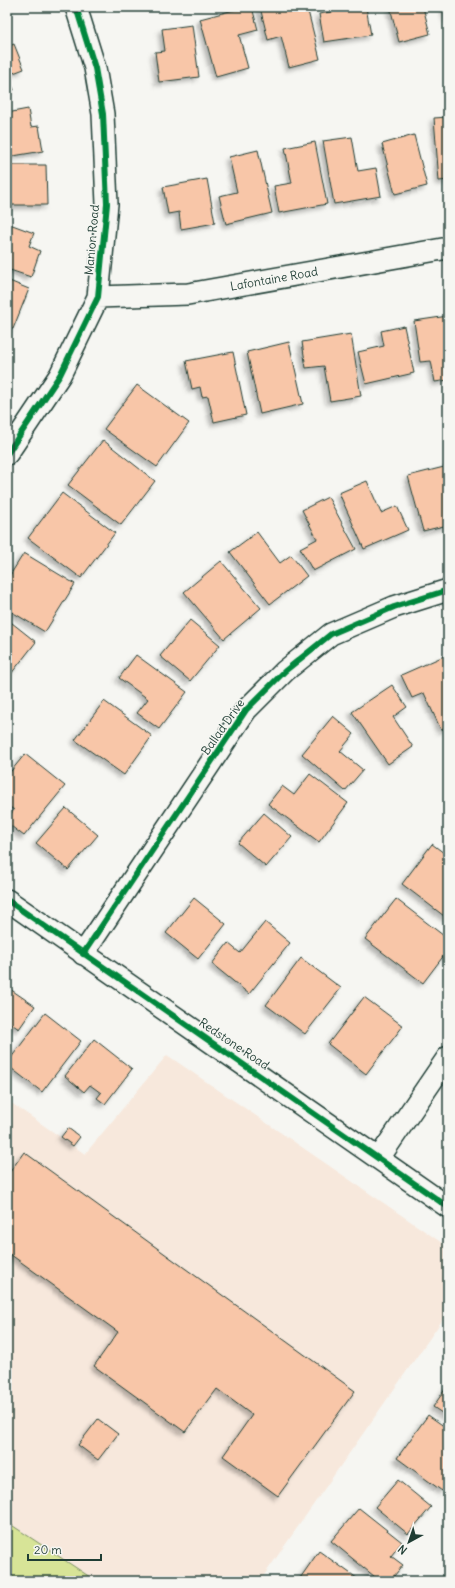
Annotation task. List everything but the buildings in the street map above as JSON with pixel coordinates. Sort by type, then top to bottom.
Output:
[{"type":"street","name":"Manion Road","points":[[7,454],[60,375],[98,298],[107,204],[103,114],[95,68],[76,7]]},
{"type":"street","name":"Lafontaine Road","points":[[98,298],[188,294],[448,248]]},
{"type":"street","name":"Ballad Drive","points":[[83,954],[246,710],[279,677],[331,634],[394,607],[448,590]]},
{"type":"street","name":"Redstone Road","points":[[7,900],[448,1207]]},
{"type":"street","points":[[379,1158],[448,1057]]},
{"type":"shaded area","points":[[167,1055],[448,1247],[448,1312],[260,1581],[7,1581],[7,1100],[85,1154]]},
{"type":"green space","points":[[7,1522],[96,1581],[7,1581]]},
{"type":"cycle path","points":[[7,454],[60,375],[98,297],[107,204],[103,114],[95,68],[76,7]]},
{"type":"cycle path","points":[[83,954],[246,710],[285,671],[331,634],[394,607],[448,590]]},
{"type":"cycle path","points":[[7,900],[448,1207]]}]
